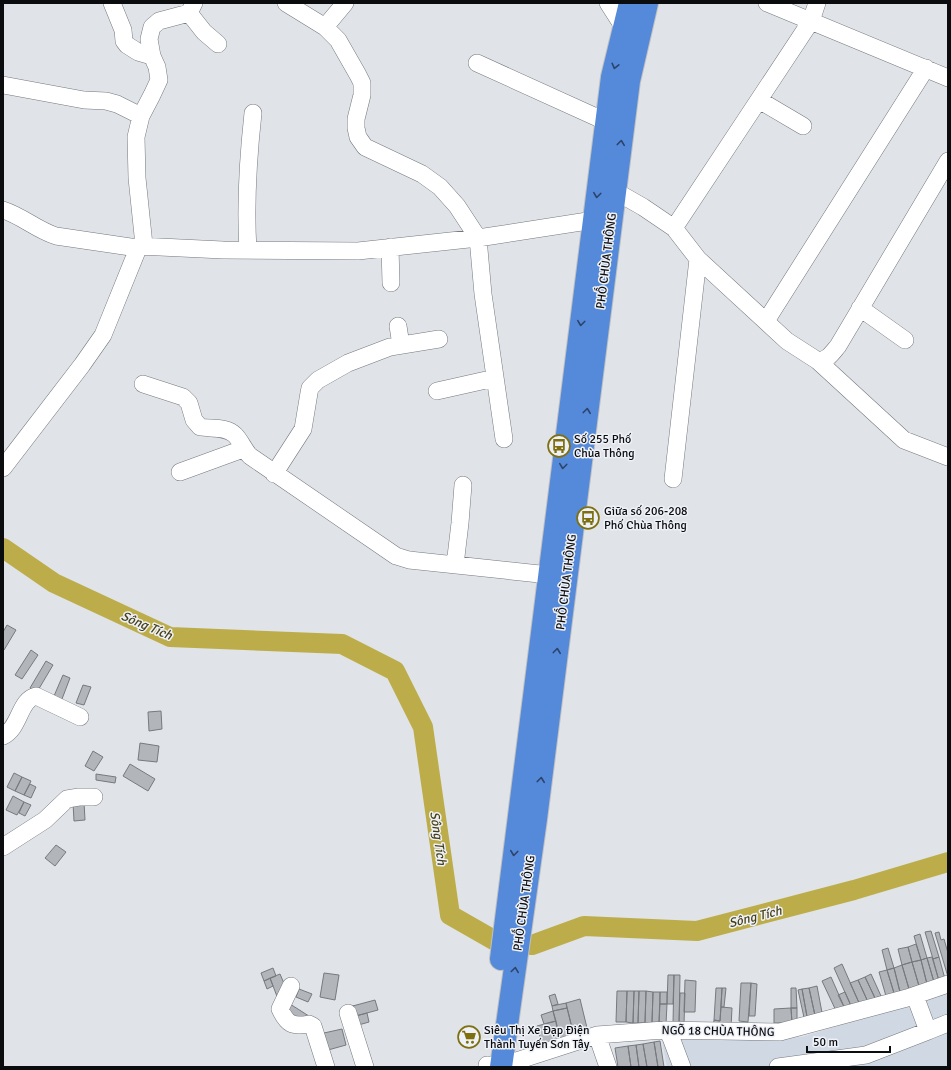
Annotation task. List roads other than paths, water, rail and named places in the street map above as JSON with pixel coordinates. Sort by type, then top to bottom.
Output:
[{"type":"highway","name":"PHỐ CHÙA THÔNG","points":[[494,1066],[615,191],[629,81],[632,31],[630,3]]},
{"type":"highway","name":"PHỐ CHÙA THÔNG","points":[[528,817],[550,575],[612,77],[632,31],[647,3]]},
{"type":"street","points":[[112,3],[123,30],[124,41],[127,45],[138,52],[152,56]]},
{"type":"street","points":[[286,3],[325,27],[338,40],[362,83],[362,95],[356,118],[358,136],[365,146],[422,174],[440,187],[457,206],[478,238],[483,294],[495,378],[498,389],[504,439]]},
{"type":"street","points":[[325,27],[345,3]]},
{"type":"street","points":[[608,3],[632,31]]},
{"type":"street","points":[[766,3],[948,78]]},
{"type":"street","points":[[674,228],[811,21],[817,3]]},
{"type":"street","points":[[3,468],[82,365],[103,335],[141,247],[136,137],[141,116],[159,80],[149,39],[152,27],[159,21],[191,8],[204,32],[218,44]]},
{"type":"street","points":[[477,63],[606,122]]},
{"type":"street","points":[[766,321],[926,68]]},
{"type":"street","points":[[3,86],[84,100],[106,101],[117,104],[141,116]]},
{"type":"street","points":[[759,100],[803,126]]},
{"type":"street","points":[[248,250],[246,221],[247,189],[253,113]]},
{"type":"street","points":[[818,361],[824,361],[838,346],[948,161]]},
{"type":"street","points":[[615,191],[643,207],[674,228],[698,259],[787,341],[818,361],[904,440],[948,457]]},
{"type":"street","points":[[3,210],[13,213],[46,233],[56,236],[141,247],[248,250],[358,250],[478,238],[594,220]]},
{"type":"street","points":[[390,247],[391,283]]},
{"type":"street","points":[[673,479],[698,259]]},
{"type":"street","points":[[860,308],[905,340]]},
{"type":"street","points":[[398,326],[401,345]]},
{"type":"street","points":[[274,474],[303,429],[310,388],[313,383],[337,368],[371,354],[401,345],[439,339]]},
{"type":"street","points":[[437,391],[495,378]]},
{"type":"street","points":[[144,384],[183,397],[189,403],[194,420],[200,427],[228,431],[234,434],[243,449],[250,456],[274,474],[396,556],[409,560],[550,575]]},
{"type":"street","points":[[180,472],[243,449]]},
{"type":"street","points":[[455,565],[463,485]]},
{"type":"street","points":[[3,736],[8,734],[13,728],[24,705],[31,697],[36,696],[80,717]]},
{"type":"street","points":[[3,847],[45,820],[67,799],[79,796],[94,797]]},
{"type":"street","name":"NGÕ 18 CHÙA THÔNG","points":[[494,1066],[597,1035],[664,1030],[780,1032],[915,996],[948,984]]},
{"type":"street","points":[[291,986],[280,1009],[286,1020],[297,1026],[309,1024],[313,1026],[326,1067]]},
{"type":"street","points":[[915,996],[928,1031]]},
{"type":"street","points":[[348,1013],[365,1067]]},
{"type":"street","points":[[778,1067],[867,1061],[928,1031],[948,1023]]},
{"type":"street","points":[[664,1030],[670,1035],[682,1067]]},
{"type":"street","points":[[597,1035],[608,1067]]},
{"type":"waterway","name":"Sông Tích","points":[[3,548],[54,583],[170,637],[342,644],[395,671],[423,727],[450,915],[499,943],[532,945],[584,926],[697,931],[854,890],[948,862]]},
{"type":"place","name":"Số 255 Phố Chùa Thông","points":[[559,446]]},
{"type":"place","name":"Giữa số 206-208 Phố Chùa Thông","points":[[588,518]]},
{"type":"place","name":"Siêu Thị Xe Đạp Điện Thành Tuyến Sơn Tây","points":[[469,1037]]}]
